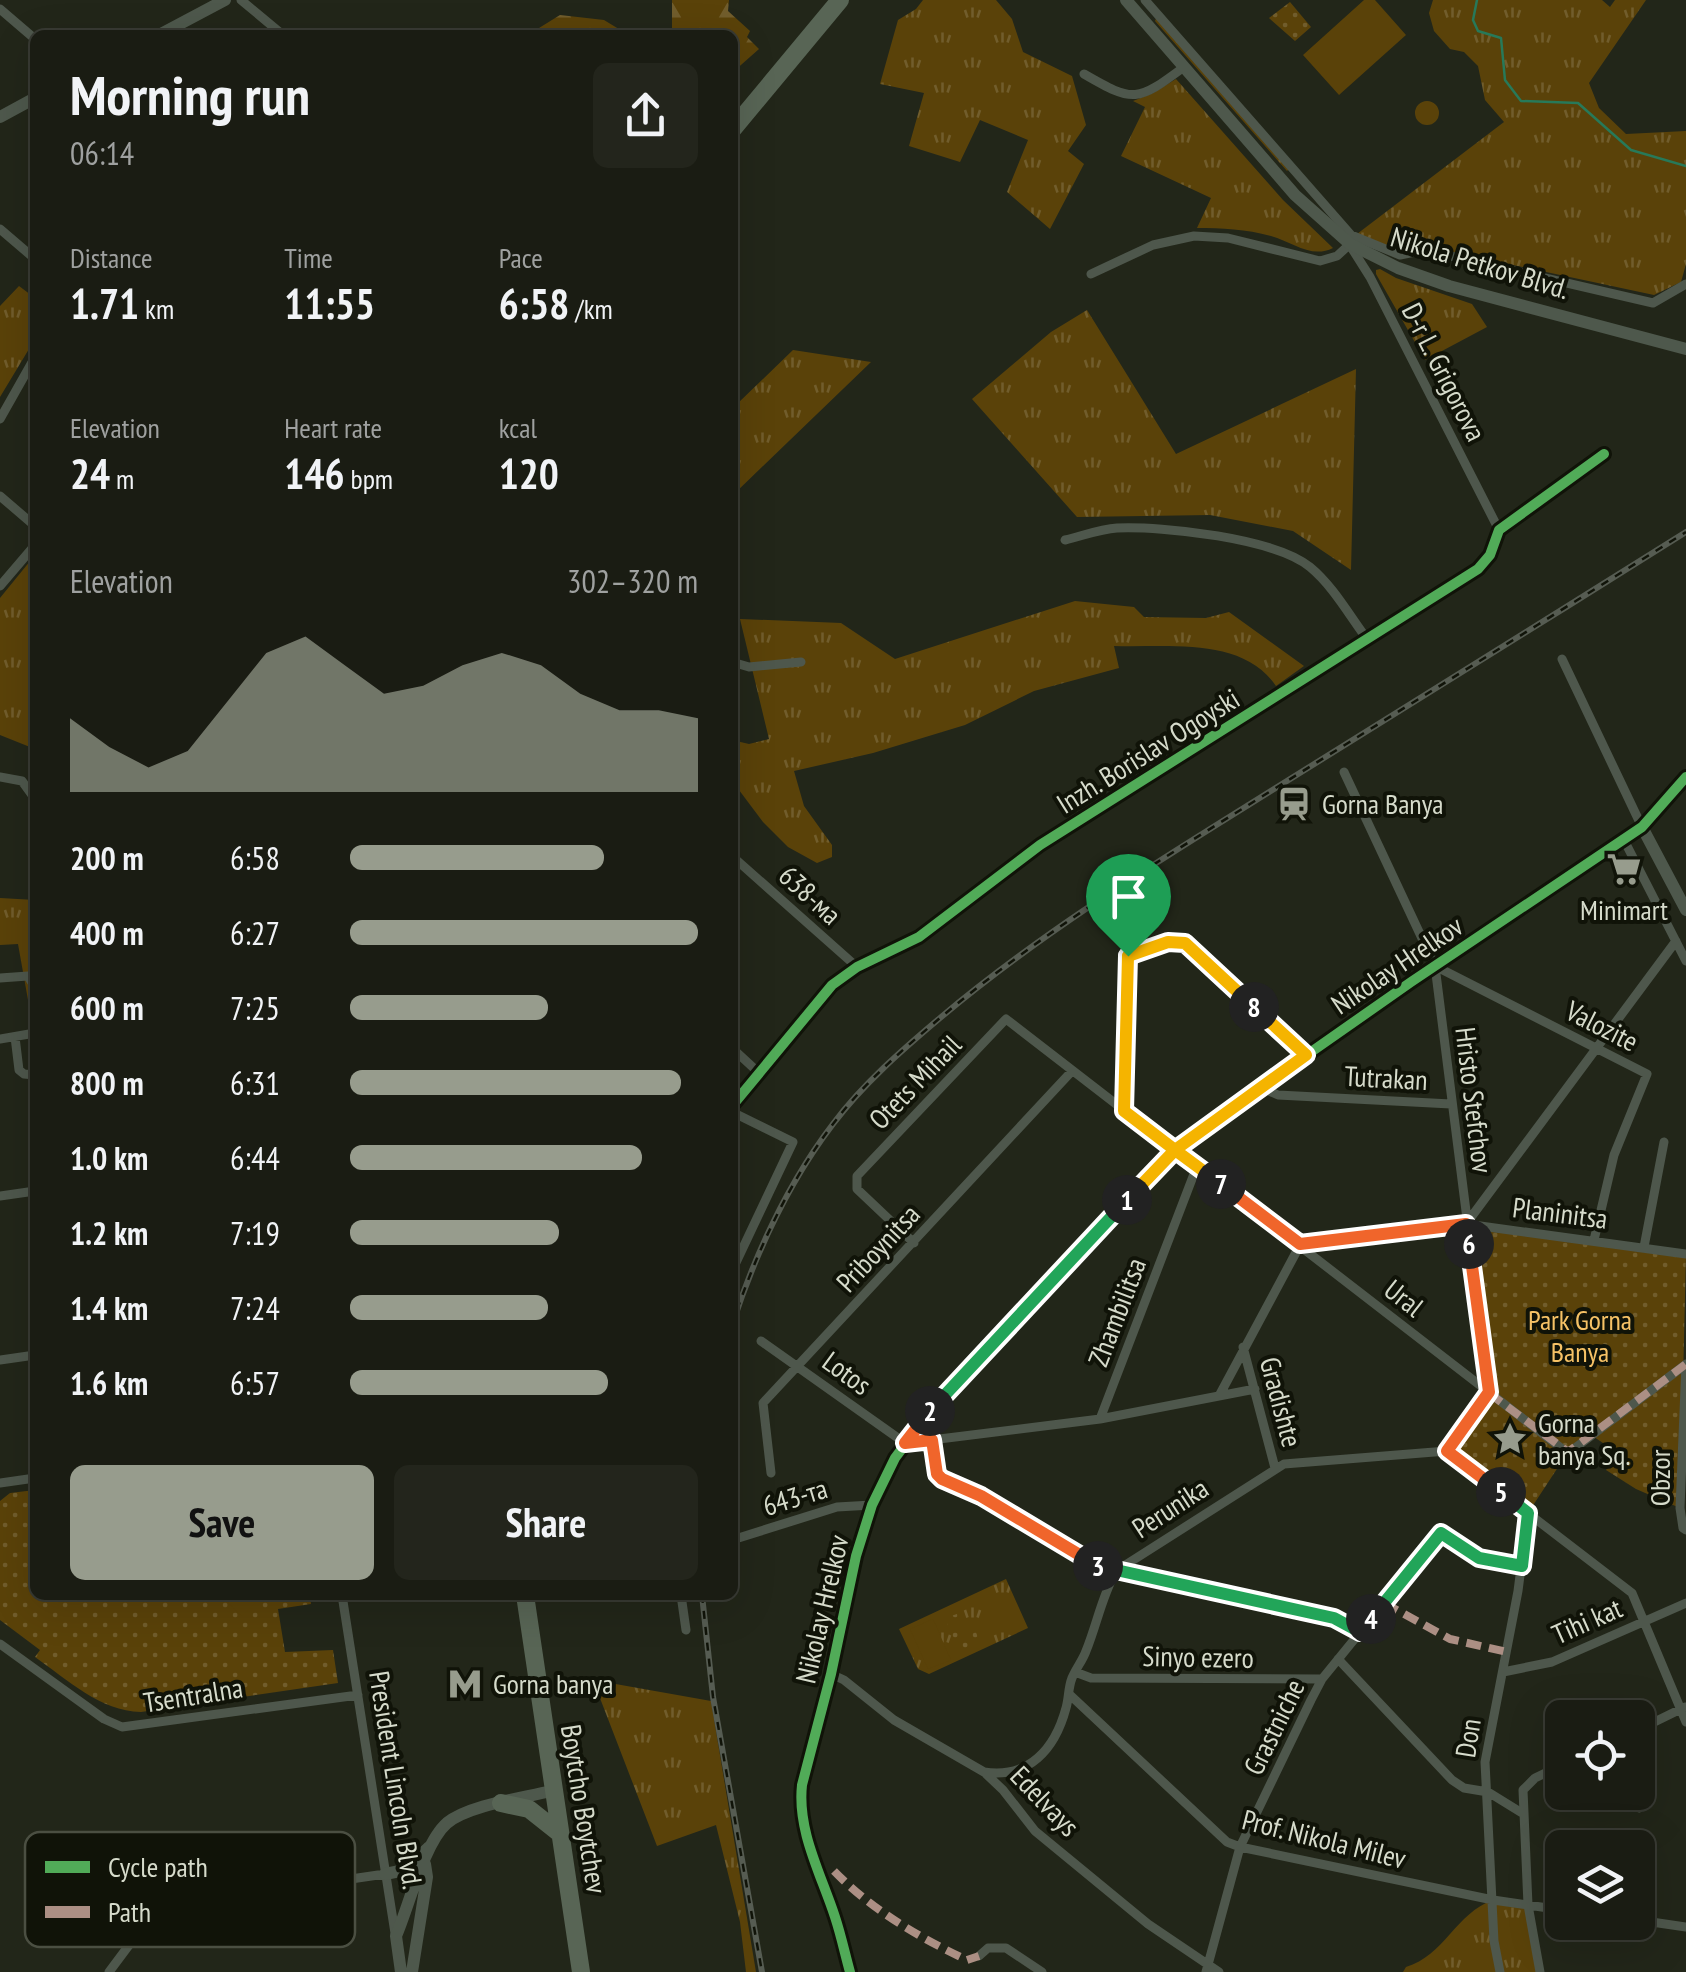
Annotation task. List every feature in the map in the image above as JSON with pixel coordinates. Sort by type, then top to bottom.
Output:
[{"type":"highway","points":[[738,123],[840,0]]},
{"type":"highway","name":"Boytcho Boytchev","points":[[529,1600],[551,1791],[581,1972]]},
{"type":"highway","points":[[501,1803],[529,1809],[558,1832]]},
{"type":"street","points":[[168,30],[224,0]]},
{"type":"street","points":[[241,0],[277,30]]},
{"type":"street","name":"Nikola Petkov Blvd.","points":[[1126,0],[1304,205],[1350,240],[1398,268],[1449,286],[1686,349]]},
{"type":"street","name":"Nikola Petkov Blvd.","points":[[1146,0],[1350,240]]},
{"type":"street","points":[[0,10],[30,35]]},
{"type":"street","points":[[1084,74],[1129,96],[1147,92],[1184,67]]},
{"type":"street","points":[[0,117],[30,101]]},
{"type":"street","points":[[0,230],[30,256]]},
{"type":"street","points":[[1091,274],[1153,245],[1194,236],[1228,238],[1320,262],[1337,256],[1350,240],[1400,255],[1425,250],[1653,303],[1686,284]]},
{"type":"street","name":"D-r L. Grigorova","points":[[1350,240],[1500,530]]},
{"type":"street","points":[[0,419],[30,366]]},
{"type":"street","name":"Inzh. Borislav Ogoyski","points":[[738,1100],[819,997],[857,968],[920,938],[1040,845],[1478,569],[1490,555],[1500,530],[1604,454]]},
{"type":"street","points":[[0,496],[30,522]]},
{"type":"street","points":[[1065,540],[1114,528],[1163,529],[1286,552],[1310,566],[1326,583],[1367,639]]},
{"type":"street","points":[[0,586],[30,550]]},
{"type":"street","points":[[1562,660],[1642,827],[1680,882],[1686,910]]},
{"type":"street","points":[[738,663],[801,662]]},
{"type":"street","name":"Hristo Stefchov","points":[[1344,772],[1434,966],[1489,1392]]},
{"type":"street","points":[[0,777],[22,781],[30,792]]},
{"type":"street","points":[[1642,827],[1686,777]]},
{"type":"street","name":"Nikolay Hrelkov","points":[[850,1972],[836,1918],[808,1842],[801,1803],[804,1773],[872,1505],[905,1443],[931,1410],[1175,1150],[1434,966],[1642,827]]},
{"type":"street","points":[[1624,840],[1686,961]]},
{"type":"street","name":"638-ма","points":[[738,861],[857,968]]},
{"type":"street","points":[[1466,1224],[1676,941]]},
{"type":"street","points":[[1124,1111],[1128,956],[1168,942],[1185,943],[1306,1055]]},
{"type":"street","name":"Valozite","points":[[1434,966],[1647,1074],[1614,1155],[1594,1240]]},
{"type":"street","points":[[0,978],[28,976],[30,979]]},
{"type":"street","name":"Ural","points":[[1006,1020],[1568,1452],[1686,1364]]},
{"type":"street","name":"Otets Mihail","points":[[914,1243],[857,1190],[857,1176],[1006,1020]]},
{"type":"street","points":[[0,1039],[30,1034]]},
{"type":"street","points":[[15,1037],[19,1070],[30,1075]]},
{"type":"street","points":[[738,1054],[758,1072]]},
{"type":"street","name":"Priboynitsa","points":[[771,1473],[763,1403],[1072,1071]]},
{"type":"street","name":"Tutrakan","points":[[1260,1087],[1278,1095],[1451,1104]]},
{"type":"street","points":[[738,1112],[793,1142],[738,1257]]},
{"type":"street","points":[[1644,1247],[1664,1142]]},
{"type":"street","name":"Zhambilitsa","points":[[1100,1419],[1197,1166]]},
{"type":"street","points":[[0,1196],[30,1191]]},
{"type":"street","name":"Planinitsa","points":[[1300,1244],[1466,1224],[1686,1254]]},
{"type":"street","points":[[1219,1396],[1300,1244]]},
{"type":"street","name":"Lotos","points":[[761,1341],[905,1443]]},
{"type":"street","name":"Gradishte","points":[[1243,1347],[1275,1468]]},
{"type":"street","points":[[0,1360],[30,1356]]},
{"type":"street","name":"Obzor","points":[[1686,1364],[1680,1508],[1682,1528],[1686,1530]]},
{"type":"street","points":[[905,1443],[1100,1419],[1254,1389]]},
{"type":"street","points":[[1489,1392],[1447,1451],[1632,1593],[1686,1722]]},
{"type":"street","points":[[932,1440],[937,1474],[942,1479],[981,1496],[1088,1561],[1116,1571],[1334,1618],[1360,1632]]},
{"type":"street","name":"Perunika","points":[[984,1772],[1010,1774],[1028,1768],[1057,1733],[1075,1672],[1116,1571],[1275,1468],[1343,1457],[1447,1451]]},
{"type":"street","points":[[0,1482],[30,1479]]},
{"type":"street","name":"643-та","points":[[738,1538],[837,1507],[872,1505]]},
{"type":"street","name":"Don","points":[[1500,1972],[1494,1940],[1485,1762],[1522,1566],[1528,1513]]},
{"type":"street","name":"Grastniche","points":[[1207,1969],[1240,1847],[1322,1679],[1441,1533],[1479,1558],[1522,1566]]},
{"type":"street","name":"President Lincoln Blvd.","points":[[343,1600],[401,1972]]},
{"type":"street","points":[[682,1600],[686,1630]]},
{"type":"street","name":"Tihi kat","points":[[1503,1672],[1552,1662],[1686,1603]]},
{"type":"street","name":"Tsentralna","points":[[0,1644],[104,1719],[122,1727],[358,1694]]},
{"type":"street","points":[[1338,1660],[1452,1780],[1464,1788],[1488,1792],[1522,1813]]},
{"type":"street","name":"Sinyo ezero","points":[[1075,1672],[1092,1678],[1322,1679]]},
{"type":"street","name":"Edelvays","points":[[831,1674],[852,1685],[894,1720],[984,1772],[1036,1831],[1148,1924],[1207,1969],[1218,1972]]},
{"type":"street","name":"Prof. Nikola Milev","points":[[1070,1694],[1228,1842],[1493,1900],[1545,1908]]},
{"type":"street","points":[[1655,1722],[1683,1708]]},
{"type":"street","points":[[1540,1972],[1528,1905],[1522,1790],[1545,1773]]},
{"type":"street","points":[[418,1932],[410,1940],[396,1936],[439,1832],[454,1818],[551,1791]]},
{"type":"street","points":[[355,1878],[404,1870],[431,1846]]},
{"type":"street","points":[[412,1972],[427,1876],[425,1864]]},
{"type":"street","points":[[1655,1922],[1686,1926]]},
{"type":"street","points":[[110,1972],[128,1947]]},
{"type":"street","points":[[979,1956],[988,1948],[1006,1948],[1042,1972]]},
{"type":"green space","points":[[672,0],[729,0],[728,11],[750,31],[747,37],[759,49],[738,68],[738,30],[672,30]]},
{"type":"green space","points":[[923,0],[996,0],[1012,19],[1023,52],[1072,76],[1086,125],[1068,151],[1084,164],[1050,229],[1007,192],[1028,140],[980,120],[960,162],[909,146],[924,93],[880,84],[898,20]]},
{"type":"green space","points":[[1364,0],[1375,0],[1406,35],[1339,95],[1303,55]]},
{"type":"green space","points":[[1433,0],[1602,0],[1610,7],[1615,0],[1646,0],[1589,83],[1599,108],[1626,134],[1686,131],[1686,264],[1681,282],[1654,295],[1424,246],[1397,250],[1357,234],[1504,122],[1485,100],[1478,66],[1464,52],[1450,49],[1434,31],[1429,13]]},
{"type":"green space","points":[[1290,2],[1311,27],[1295,41],[1269,18]]},
{"type":"green space","points":[[560,15],[604,20],[620,30],[536,30]]},
{"type":"green space","points":[[1157,16],[1289,169],[1287,171],[1155,21]]},
{"type":"green space","points":[[1176,79],[1283,200],[1333,248],[1310,251],[1262,234],[1197,228],[1211,198],[1121,156],[1145,107],[1133,101]]},
{"type":"green space","points":[[1427,101],[1439,113],[1427,125],[1415,113]]},
{"type":"green space","points":[[1380,269],[1472,304],[1487,327],[1425,360],[1376,274]]},
{"type":"green space","points":[[19,286],[30,294],[30,347],[0,397],[0,306]]},
{"type":"green space","points":[[1087,310],[1176,454],[1356,369],[1351,570],[1293,531],[1210,515],[1077,517],[972,399],[1051,332]]},
{"type":"green space","points":[[793,350],[871,362],[738,490],[738,403]]},
{"type":"green space","points":[[30,561],[30,747],[0,735],[0,598]]},
{"type":"green space","points":[[1075,601],[1134,607],[1144,617],[1206,618],[1229,612],[1304,666],[1276,686],[1261,670],[1224,652],[1180,646],[1114,646],[1119,668],[1034,691],[965,725],[873,753],[794,771],[804,806],[832,845],[832,857],[817,863],[788,847],[738,789],[738,741],[749,744],[769,739],[740,619],[841,623],[895,659]]},
{"type":"green space","points":[[0,898],[30,900],[30,1011],[18,944],[0,945]]},
{"type":"green space","name":"Park Gorna Banya","points":[[1466,1224],[1686,1254],[1680,1508],[1636,1489],[1606,1470],[1618,1453],[1591,1435],[1568,1452],[1528,1513],[1447,1451],[1489,1392]]},
{"type":"green space","points":[[30,1491],[30,1600],[311,1600],[311,1604],[278,1609],[285,1652],[333,1650],[338,1683],[141,1712],[112,1706],[85,1693],[35,1657],[40,1650],[0,1620],[0,1501],[10,1493]]},
{"type":"green space","points":[[1006,1579],[1028,1628],[929,1674],[918,1669],[899,1629]]},
{"type":"green space","points":[[225,1600],[258,1600],[242,1616]]},
{"type":"green space","points":[[957,1614],[963,1631],[974,1627],[980,1643],[958,1651],[945,1618]]},
{"type":"green space","points":[[933,1619],[951,1660],[928,1669],[910,1629]]},
{"type":"green space","points":[[593,1680],[711,1701],[756,1972],[746,1972],[740,1922],[716,1825],[657,1846]]},
{"type":"green space","points":[[1493,1900],[1528,1905],[1540,1972],[1403,1972],[1430,1954],[1469,1914]]},
{"type":"waterway","points":[[1477,0],[1473,20],[1478,31],[1501,38],[1505,80],[1521,101],[1578,103],[1631,150],[1686,166]]},
{"type":"railway","points":[[738,1308],[774,1220],[817,1147],[870,1081],[940,1018],[1052,932],[1131,879],[1686,532]]},
{"type":"railway","points":[[703,1600],[713,1697],[762,1972]]},
{"type":"marked path","points":[[1489,1393],[1568,1452],[1686,1364]]},
{"type":"marked path","points":[[1384,1603],[1450,1639],[1507,1652]]},
{"type":"marked path","points":[[834,1871],[864,1898],[913,1932],[967,1960],[979,1956]]},
{"type":"cycle path","points":[[738,1099],[832,985],[857,967],[919,937],[1040,845],[1478,569],[1490,555],[1499,530],[1604,454]]},
{"type":"cycle path","points":[[850,1972],[807,1836],[802,1785],[856,1556],[872,1505],[895,1458],[931,1410],[1184,1141],[1642,827],[1686,777]]},
{"type":"place","name":"Gorna Banya","points":[[1294,804]]},
{"type":"place","name":"Minimart","points":[[1624,869]]},
{"type":"place","name":"Gorna banya Sq.","points":[[1510,1439]]},
{"type":"place","name":"Gorna banya","points":[[465,1684]]},
{"type":"route","points":[[1128,956],[1124,1111],[1175,1150],[931,1410],[905,1443],[932,1440],[937,1474],[942,1479],[981,1496],[1096,1566],[1334,1618],[1360,1632],[1441,1533],[1479,1558],[1522,1566],[1528,1513],[1447,1451],[1489,1392],[1466,1224],[1300,1244],[1175,1150],[1306,1055],[1185,943],[1168,942],[1128,956]]}]
